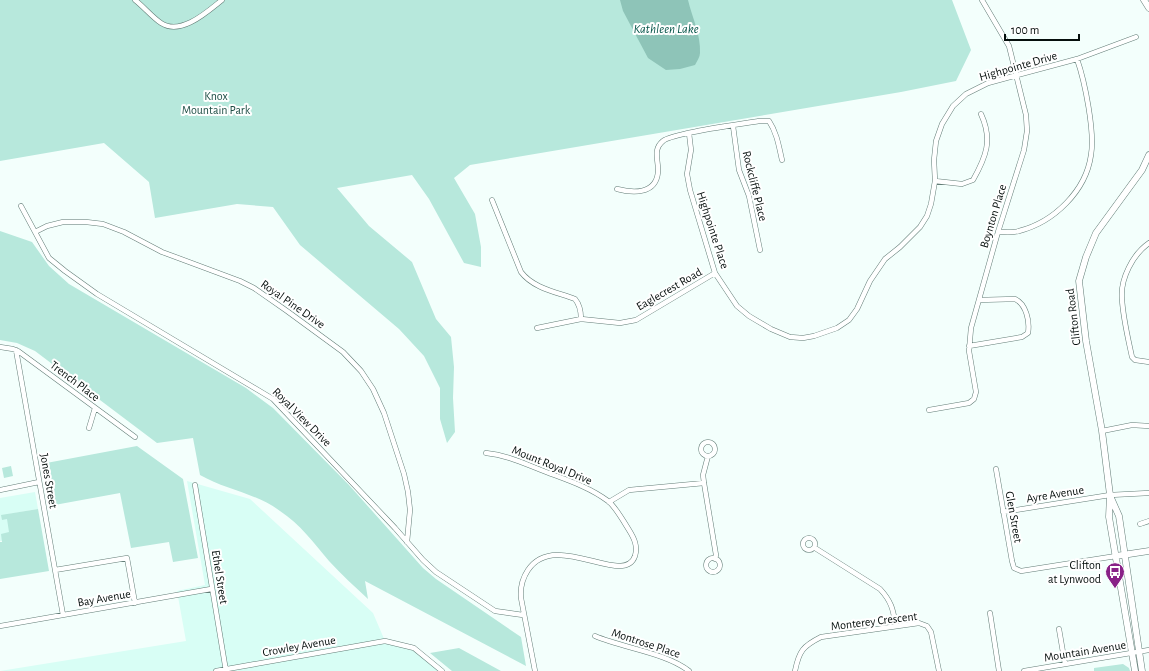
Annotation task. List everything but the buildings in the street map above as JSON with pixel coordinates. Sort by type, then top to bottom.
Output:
[{"type":"main road","points":[[1144,0],[1149,8]]},
{"type":"main road","name":"Clifton Road","points":[[1135,671],[1110,517],[1110,495],[1102,431],[1086,341],[1080,282],[1086,257],[1096,233],[1142,170],[1149,155]]},
{"type":"main road","name":"Clifton Road","points":[[1110,495],[1119,516],[1142,671]]},
{"type":"main road","points":[[1116,556],[1149,551]]},
{"type":"street","points":[[135,0],[160,23],[175,27],[182,26],[196,19],[222,0]]},
{"type":"street","name":"Boynton Place","points":[[929,410],[969,403],[974,399],[976,392],[969,346],[971,328],[998,232],[1024,150],[1027,131],[1026,115],[1017,75],[1008,46],[982,0]]},
{"type":"street","name":"Highpointe Drive","points":[[876,270],[885,259],[900,247],[920,227],[926,216],[931,204],[935,181],[934,160],[936,141],[942,124],[953,106],[966,94],[988,83],[1077,59],[1136,37]]},
{"type":"street","points":[[998,232],[1018,232],[1037,225],[1051,216],[1075,194],[1084,177],[1091,156],[1092,140],[1084,87],[1077,59]]},
{"type":"street","points":[[935,181],[962,184],[973,180],[985,154],[988,137],[986,125],[981,114]]},
{"type":"street","points":[[617,189],[628,192],[641,192],[651,187],[658,172],[656,155],[661,143],[665,139],[689,133],[759,121],[769,121],[777,138],[782,160]]},
{"type":"street","name":"Rockcliffe Place","points":[[733,126],[739,170],[748,196],[760,250]]},
{"type":"street","name":"Highpointe Place","points":[[689,133],[692,150],[687,174],[690,190],[715,273],[737,306],[749,316],[771,329],[790,337],[803,338],[826,333],[849,320],[857,309],[876,270]]},
{"type":"street","points":[[492,200],[521,272],[526,278],[539,286],[574,299],[578,302],[581,309],[581,319]]},
{"type":"street","name":"Royal View Drive","points":[[21,206],[48,258],[97,294],[273,399],[423,560],[436,572],[495,611],[523,615]]},
{"type":"street","name":"Royal Pine Drive","points":[[35,232],[47,226],[63,222],[103,224],[124,232],[162,252],[240,281],[254,288],[343,352],[361,371],[369,383],[384,413],[404,474],[408,492],[410,510],[407,542]]},
{"type":"street","points":[[1149,243],[1132,261],[1122,286],[1122,298],[1132,357],[1135,360],[1149,362]]},
{"type":"street","name":"Eaglecrest Road","points":[[537,328],[581,319],[620,323],[636,320],[715,273]]},
{"type":"street","points":[[969,346],[1022,337],[1028,333],[1029,328],[1025,308],[1020,301],[1015,299],[979,300]]},
{"type":"street","name":"Trench Place","points":[[0,348],[16,350],[135,437]]},
{"type":"street","name":"Jones Street","points":[[16,350],[63,615]]},
{"type":"street","points":[[89,428],[95,408]]},
{"type":"street","points":[[1102,431],[1132,426],[1149,426]]},
{"type":"street","name":"Mount Royal Drive","points":[[486,453],[501,455],[576,483],[609,502],[626,526],[636,546],[636,554],[632,562],[625,566],[615,567],[579,557],[559,554],[547,555],[531,566],[524,576],[520,587],[523,615],[535,671]]},
{"type":"street","points":[[708,456],[703,475],[716,555],[714,559]]},
{"type":"street","name":"Glen Street","points":[[996,469],[1014,568],[1021,571],[1116,556]]},
{"type":"street","points":[[0,490],[39,482]]},
{"type":"street","points":[[609,502],[629,490],[704,483]]},
{"type":"street","name":"Ethel Street","points":[[195,485],[226,670]]},
{"type":"street","name":"Ayre Avenue","points":[[1003,512],[1110,495],[1149,493]]},
{"type":"street","points":[[1140,524],[1149,521]]},
{"type":"street","points":[[815,548],[880,589],[888,598],[893,608],[896,626]]},
{"type":"street","points":[[55,570],[127,558],[135,603]]},
{"type":"street","name":"Bay Avenue","points":[[0,626],[212,589]]},
{"type":"street","points":[[990,613],[999,671]]},
{"type":"street","name":"Monterey Crescent","points":[[795,671],[798,656],[809,644],[821,637],[919,623],[926,626],[931,632],[939,671]]},
{"type":"street","points":[[1059,629],[1065,664]]},
{"type":"street","name":"Montrose Place","points":[[595,636],[607,642],[668,659],[689,671]]},
{"type":"street","name":"Crowley Avenue","points":[[216,671],[386,641],[414,648],[442,671]]},
{"type":"street","name":"Mountain Avenue","points":[[1024,671],[1149,650]]},
{"type":"shaded area","points":[[187,481],[250,499],[373,613],[385,641],[414,648],[444,671],[0,671],[186,641],[177,591],[205,585]]},
{"type":"shaded area","points":[[35,492],[38,509],[9,514],[13,539],[0,541],[0,498]]},
{"type":"green space","name":"Knox Mountain Park","points":[[0,0],[952,0],[971,50],[956,81],[901,92],[470,165],[454,178],[475,214],[481,247],[481,267],[464,263],[429,199],[412,175],[337,188],[369,226],[412,262],[436,319],[451,337],[454,367],[453,398],[455,432],[447,443],[440,419],[440,388],[424,356],[399,329],[300,245],[273,207],[237,204],[155,218],[149,182],[104,143],[0,161]]},
{"type":"green space","points":[[0,231],[32,242],[49,266],[69,284],[246,388],[273,408],[349,485],[423,568],[436,579],[521,637],[526,666],[365,581],[368,599],[329,561],[306,534],[287,516],[261,500],[200,475],[193,438],[157,443],[35,351],[17,343],[0,340]]},
{"type":"green space","points":[[137,446],[183,479],[198,558],[173,562],[169,542],[131,548],[120,493],[49,506],[41,464]]},
{"type":"green space","points":[[11,466],[13,476],[4,478],[2,468]]},
{"type":"green space","points":[[38,509],[49,571],[0,579],[1,534],[9,532],[7,519],[2,520],[1,515]]},
{"type":"green space","points":[[459,648],[501,671],[452,671],[430,653]]},
{"type":"green space","points":[[1123,664],[1129,668],[1130,671],[1094,671],[1094,668]]},
{"type":"water","name":"Kathleen Lake","points":[[620,0],[688,0],[698,33],[700,46],[700,56],[695,65],[680,69],[666,70],[648,58],[623,11]]},
{"type":"place","name":"Clifton at Lynwood","points":[[1115,589]]}]
